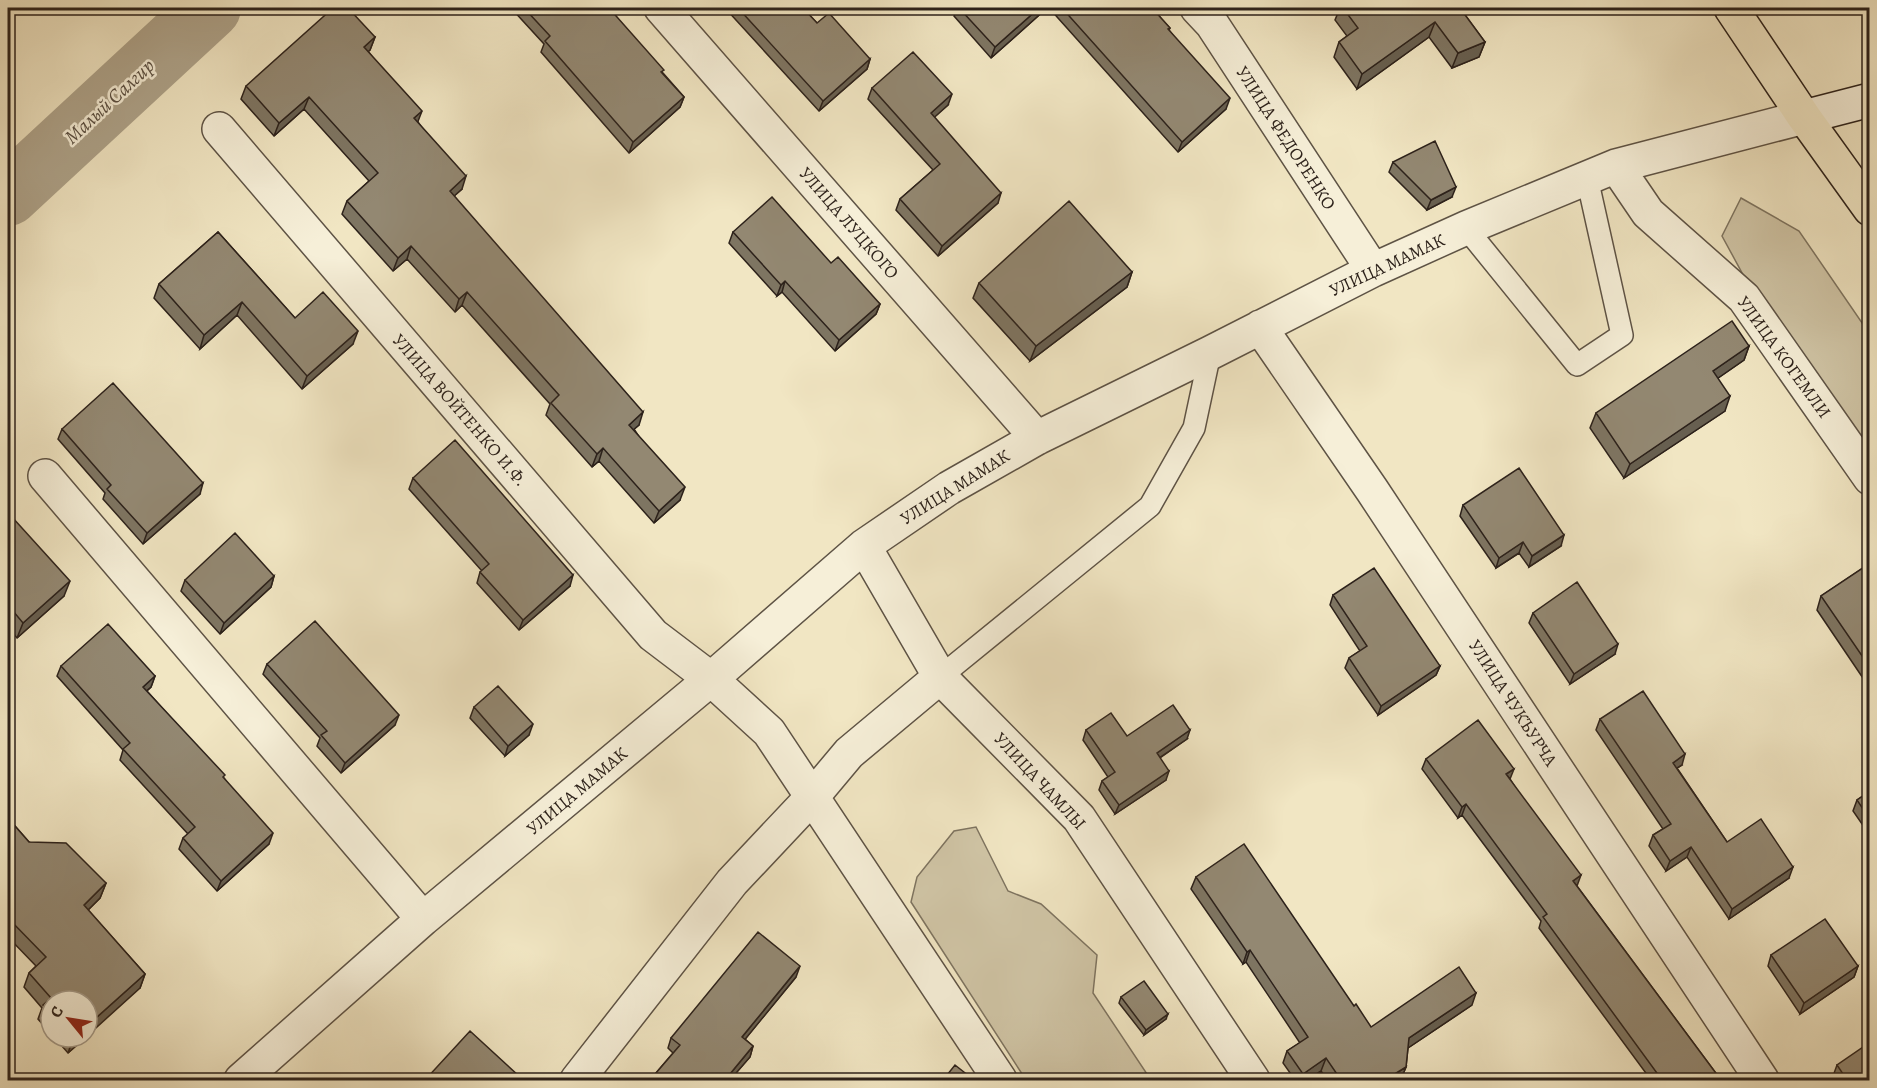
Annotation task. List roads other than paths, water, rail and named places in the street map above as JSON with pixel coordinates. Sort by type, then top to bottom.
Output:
[{"type":"main road","points":[[1731,8],[1869,209]]},
{"type":"street","name":"УЛИЦА ЛУЦКОГО","points":[[661,8],[1037,438]]},
{"type":"street","name":"УЛИЦА ФЕДОРЕНКО","points":[[1197,8],[1212,24],[1373,270]]},
{"type":"street","name":"УЛИЦА МАМАК","points":[[241,1080],[423,919],[711,680],[864,546],[949,488],[1037,438],[1373,270],[1466,228],[1601,172],[1869,99]]},
{"type":"street","name":"УЛИЦА ВОЙТЕНКО И.Ф.","points":[[219,129],[652,634],[711,680],[769,732],[1000,1080]]},
{"type":"street","name":"УЛИЦА КОГЕМЛИ","points":[[1601,172],[1744,298],[1869,478]]},
{"type":"street","name":"УЛИЦА ЧУКЪУРЧА","points":[[1260,327],[1372,490],[1762,1080]]},
{"type":"street","points":[[45,476],[423,919]]},
{"type":"street","name":"УЛИЦА ЧАМЛЫ","points":[[864,546],[940,677],[1079,818],[1253,1080]]},
{"type":"street","points":[[577,1080],[732,882],[813,796],[849,753],[940,677]]},
{"type":"lane","points":[[1466,228],[1577,365],[1622,335],[1601,172]]},
{"type":"lane","points":[[940,677],[1150,506],[1194,428],[1210,353]]},
{"type":"waterway","name":"Малый Салгир","points":[[8,195],[210,8]]}]
